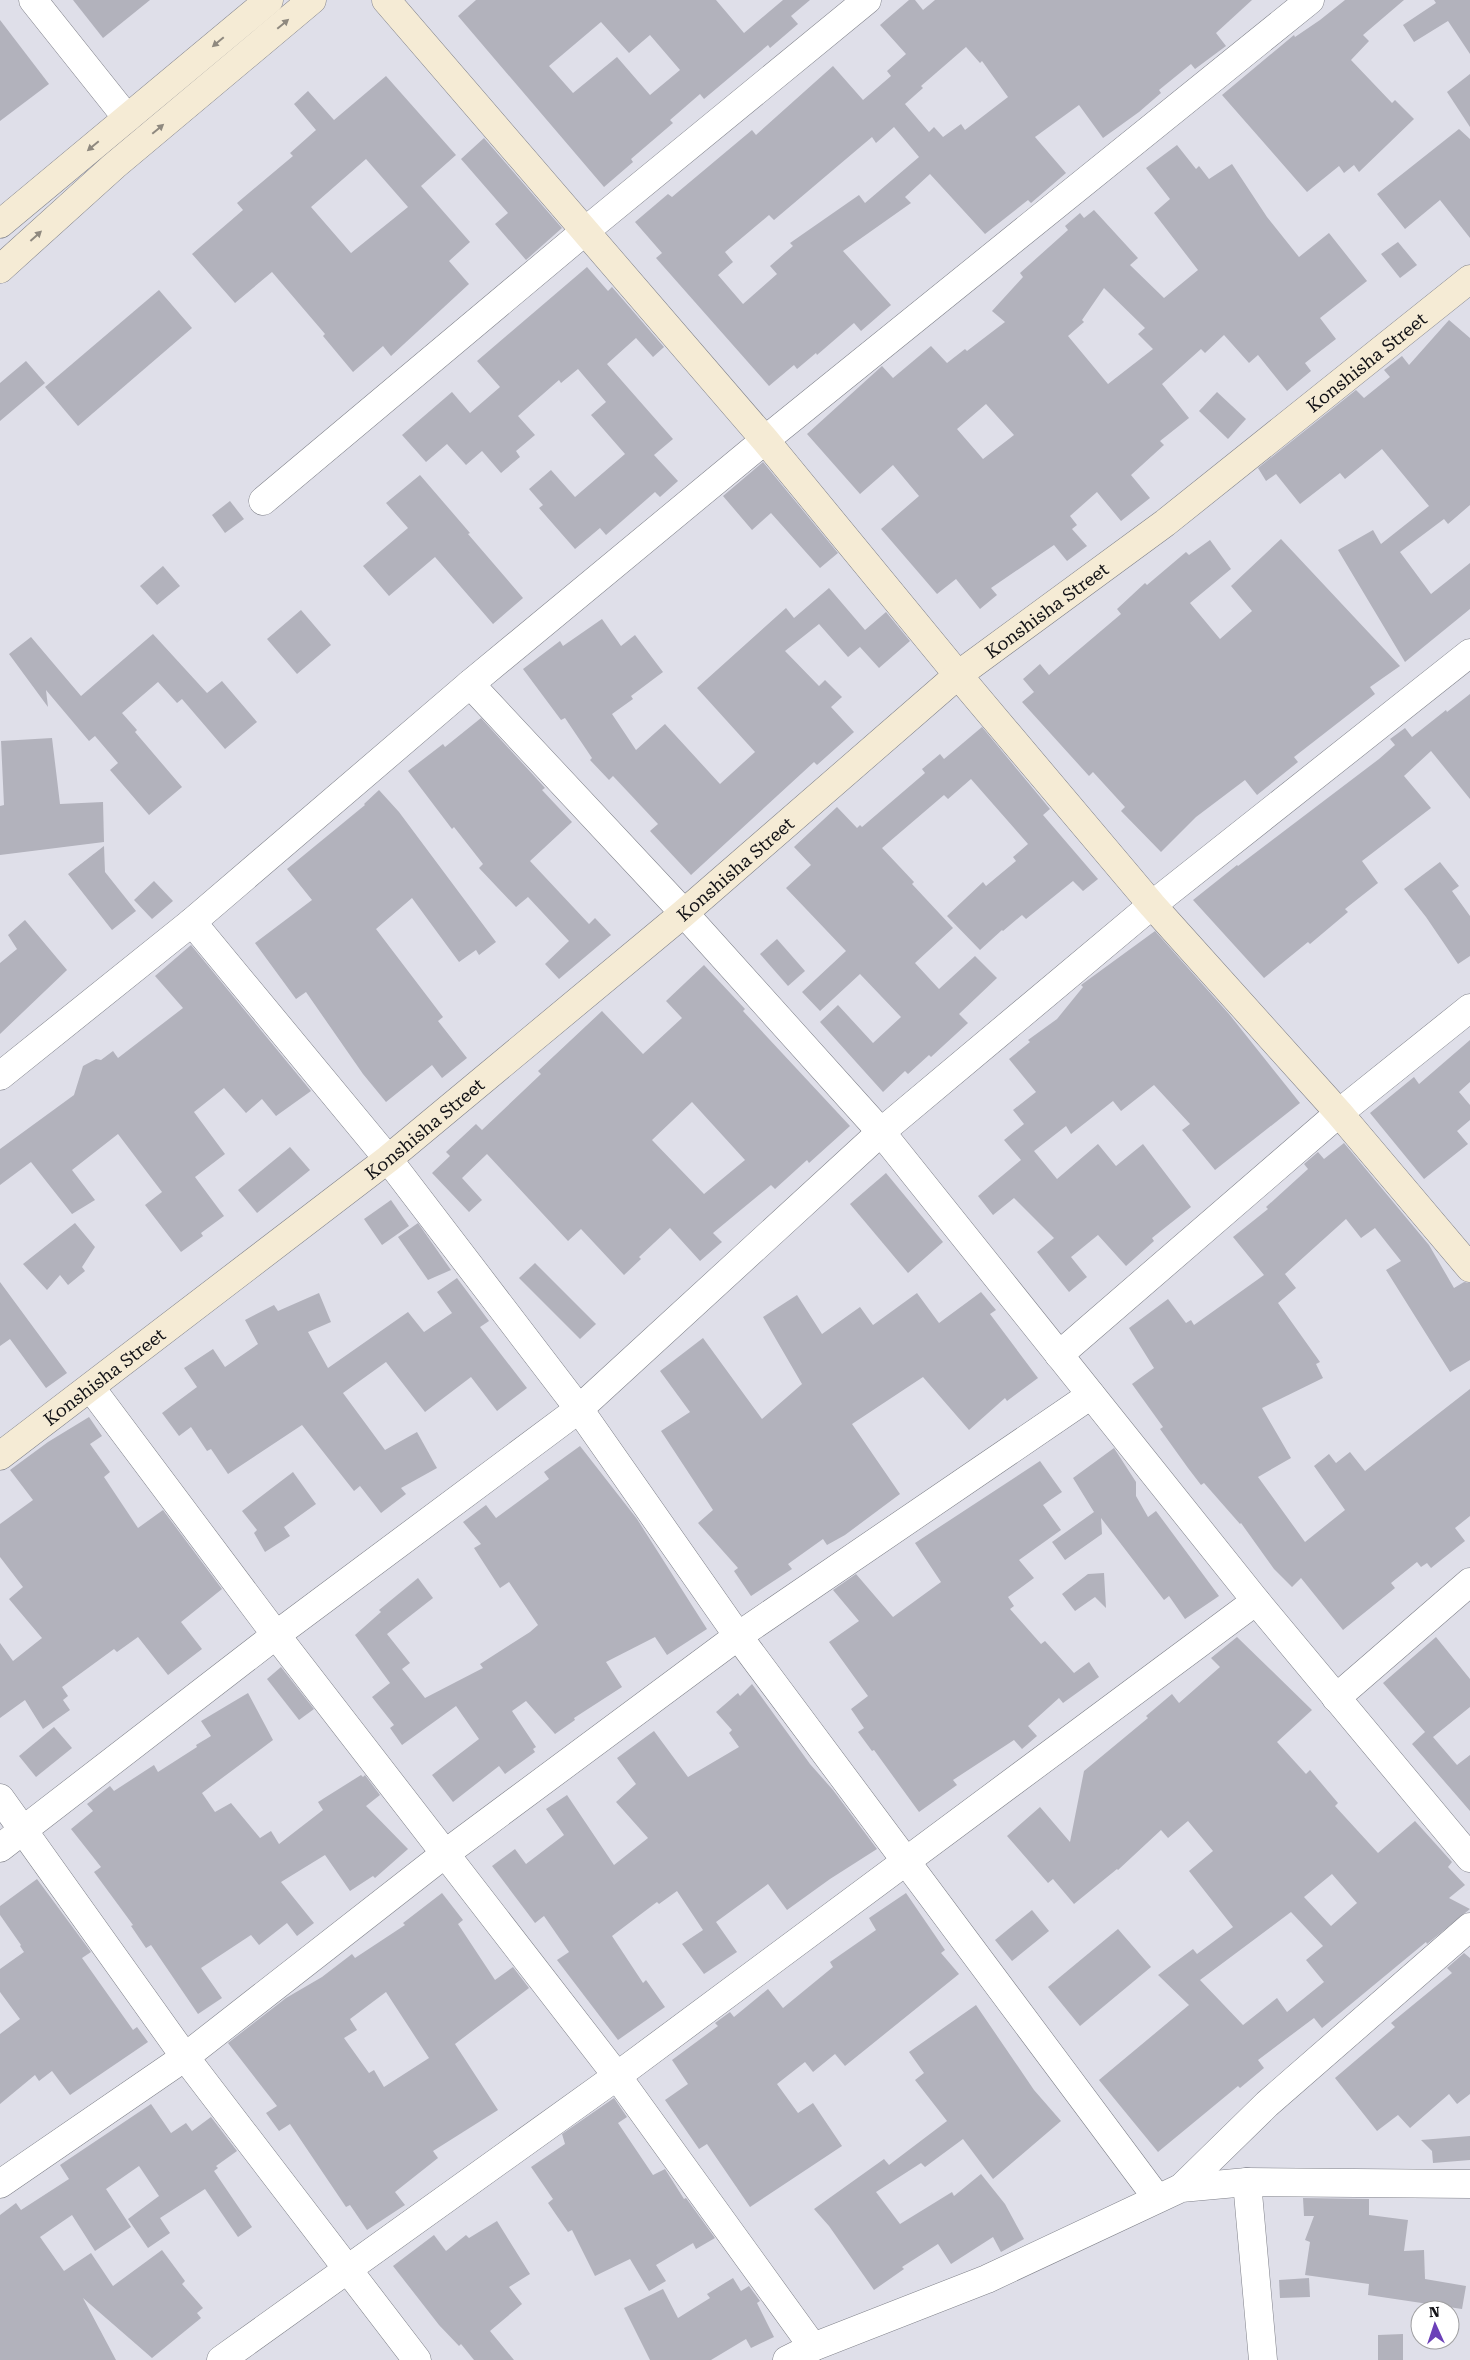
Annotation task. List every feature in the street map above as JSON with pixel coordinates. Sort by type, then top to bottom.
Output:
[{"type":"street","points":[[33,0],[127,118]]},
{"type":"street","points":[[0,224],[269,0]]},
{"type":"street","points":[[0,269],[114,166],[312,0]]},
{"type":"street","points":[[386,0],[765,440],[958,676],[1152,905],[1339,1113],[1470,1268]]},
{"type":"street","points":[[263,501],[584,232],[867,0]]},
{"type":"street","points":[[0,1076],[192,922],[470,684],[765,440],[1310,0]]},
{"type":"street","name":"Konshisha Street","points":[[0,1456],[388,1159],[684,913],[958,676],[1164,523],[1470,279]]},
{"type":"street","points":[[0,1848],[276,1635],[579,1409],[881,1132],[1152,905],[1470,653]]},
{"type":"street","points":[[470,684],[684,913],[881,1132],[1256,1601],[1470,1858]]},
{"type":"street","points":[[192,922],[388,1159],[579,1409],[738,1636],[908,1862],[1169,2193]]},
{"type":"street","points":[[1059,1355],[1339,1113],[1470,1008]]},
{"type":"street","points":[[91,1388],[276,1635],[617,2076],[813,2347]]},
{"type":"street","points":[[0,2184],[185,2057],[446,1853],[738,1636],[1091,1395]]},
{"type":"street","points":[[1336,1698],[1470,1582]]},
{"type":"street","points":[[221,2360],[617,2076],[908,1862],[1256,1601]]},
{"type":"street","points":[[0,1798],[185,2057],[346,2270],[417,2360]]},
{"type":"street","points":[[787,2360],[813,2347],[986,2279],[1169,2193],[1267,2104],[1470,1927]]},
{"type":"street","points":[[1169,2193],[1247,2182],[1470,2184]]},
{"type":"street","points":[[1247,2182],[1263,2360]]},
{"type":"building","points":[[73,0],[150,0],[103,38]]},
{"type":"building","points":[[476,0],[716,0],[744,33],[783,0],[810,0],[791,16],[798,24],[770,48],[768,45],[704,99],[700,94],[670,120],[673,123],[631,159],[633,162],[604,187],[458,16]],"holes":[[[601,22],[629,53],[650,35],[680,70],[650,95],[617,57],[573,93],[549,66]]]},
{"type":"building","points":[[909,0],[915,0],[923,10],[935,0],[1252,0],[1216,33],[1226,46],[1195,69],[1191,64],[1159,90],[1161,93],[1139,112],[1103,138],[1079,105],[1035,137],[1066,173],[1031,203],[1028,200],[985,234],[930,174],[905,197],[911,203],[843,251],[891,305],[861,331],[854,323],[817,355],[816,353],[797,369],[794,365],[769,386],[656,258],[662,253],[635,222],[668,194],[672,197],[752,130],[756,135],[833,66],[863,100],[891,76],[887,71],[906,54],[880,25]],"holes":[[[966,47],[980,63],[982,61],[1008,97],[965,130],[961,124],[943,137],[934,127],[929,132],[905,104],[923,88],[921,86]],[[894,127],[919,157],[865,203],[859,195],[790,243],[793,246],[770,266],[777,274],[743,304],[718,275],[733,262],[725,252],[769,215],[774,220],[872,137],[876,143]]]},
{"type":"building","points":[[1345,0],[1404,0],[1363,35],[1369,41],[1351,60],[1392,103],[1395,100],[1414,119],[1359,172],[1354,165],[1344,173],[1339,166],[1307,192],[1222,95],[1294,35],[1295,37],[1320,20]]},
{"type":"building","points":[[1434,0],[1470,0],[1470,54],[1448,21],[1414,42],[1403,25],[1436,3]]},
{"type":"building","points":[[0,20],[49,84],[0,121]]},
{"type":"building","points":[[1470,74],[1470,127],[1447,92]]},
{"type":"building","points":[[386,76],[456,155],[421,186],[470,242],[449,261],[469,284],[391,356],[383,346],[353,372],[323,336],[325,334],[272,272],[235,303],[192,254],[243,210],[237,203],[293,156],[290,153],[316,130],[294,104],[308,91],[334,120]],"holes":[[[366,159],[408,207],[351,253],[311,207]]]},
{"type":"building","points":[[1459,129],[1470,139],[1470,238],[1440,200],[1405,229],[1377,194]]},
{"type":"building","points":[[484,138],[562,228],[526,260],[495,224],[508,213],[461,159]]},
{"type":"building","points":[[1177,145],[1196,169],[1199,166],[1209,179],[1232,164],[1267,217],[1299,257],[1329,233],[1367,281],[1320,318],[1336,339],[1305,363],[1311,371],[1287,391],[1258,355],[1249,363],[1224,335],[1205,353],[1201,349],[1162,384],[1189,418],[1160,441],[1164,445],[1131,475],[1150,498],[1121,521],[1097,492],[1070,516],[1077,525],[1072,529],[1087,546],[1067,561],[1054,545],[991,588],[997,595],[980,609],[956,579],[937,594],[881,529],[919,496],[893,465],[860,494],[807,434],[882,366],[893,378],[931,346],[947,363],[965,349],[967,351],[1005,322],[992,311],[1023,277],[1020,273],[1068,230],[1065,226],[1080,213],[1084,218],[1094,210],[1138,258],[1130,265],[1164,298],[1198,270],[1154,213],[1170,199],[1146,168]],"holes":[[[1104,288],[1145,328],[1138,334],[1153,349],[1108,384],[1068,336],[1084,322],[1082,320]],[[986,404],[1014,435],[983,459],[957,429]]]},
{"type":"building","points":[[1398,242],[1417,265],[1400,278],[1381,254]]},
{"type":"building","points":[[587,267],[608,291],[612,287],[664,347],[653,357],[636,338],[607,364],[673,439],[654,455],[678,481],[660,497],[655,492],[606,535],[600,528],[575,549],[539,508],[543,505],[529,489],[551,470],[575,497],[625,454],[591,415],[606,402],[578,369],[561,383],[559,380],[518,416],[535,435],[516,451],[520,457],[501,473],[482,451],[466,465],[447,444],[426,462],[402,435],[452,392],[470,413],[500,387],[477,361]]},
{"type":"building","points":[[159,290],[192,328],[78,426],[45,387]]},
{"type":"building","points":[[1449,320],[1470,338],[1470,505],[1448,524],[1444,519],[1400,552],[1431,594],[1470,563],[1470,609],[1405,662],[1338,550],[1373,530],[1381,544],[1429,506],[1382,449],[1345,479],[1340,473],[1300,504],[1276,474],[1266,481],[1258,468],[1356,390],[1364,398],[1390,377],[1384,370],[1402,356],[1409,365]]},
{"type":"building","points":[[26,361],[45,383],[0,421],[0,383]]},
{"type":"building","points":[[1217,392],[1246,419],[1228,439],[1199,411]]},
{"type":"building","points":[[763,462],[838,553],[820,568],[771,513],[752,530],[723,496]]},
{"type":"building","points":[[420,475],[523,598],[493,624],[435,557],[389,596],[363,566],[408,528],[386,503]]},
{"type":"building","points":[[230,501],[244,519],[225,533],[212,515]]},
{"type":"building","points":[[1281,539],[1400,666],[1370,687],[1375,694],[1294,757],[1298,762],[1257,795],[1245,780],[1196,817],[1161,852],[1121,811],[1125,807],[1093,772],[1089,776],[1022,702],[1034,692],[1023,679],[1040,664],[1049,675],[1121,614],[1117,609],[1145,583],[1147,585],[1186,552],[1189,555],[1210,540],[1231,569],[1190,603],[1220,639],[1252,611],[1231,586]]},
{"type":"building","points":[[163,566],[180,586],[157,605],[140,586]]},
{"type":"building","points":[[829,588],[865,630],[886,612],[910,641],[879,668],[860,647],[848,657],[819,624],[785,651],[819,686],[825,680],[842,697],[831,707],[854,732],[817,765],[814,762],[691,875],[650,831],[658,824],[613,776],[609,780],[590,760],[592,758],[565,718],[561,720],[523,669],[560,641],[563,646],[602,619],[621,646],[635,635],[663,672],[631,696],[633,699],[612,714],[636,750],[665,724],[720,784],[755,752],[697,688],[786,608],[794,618]]},
{"type":"building","points":[[301,610],[331,645],[297,674],[267,639]]},
{"type":"building","points":[[153,634],[207,693],[222,681],[257,722],[225,749],[182,699],[177,703],[158,682],[122,713],[137,730],[135,732],[182,787],[149,815],[110,770],[118,763],[95,736],[89,741],[46,690],[48,707],[9,654],[31,637],[81,696]]},
{"type":"building","points":[[1470,694],[1470,799],[1431,751],[1404,776],[1431,808],[1362,861],[1378,883],[1345,909],[1348,912],[1310,944],[1308,942],[1264,978],[1193,900],[1379,759],[1395,745],[1390,739],[1405,728],[1412,737]]},
{"type":"building","points":[[481,718],[545,788],[542,790],[572,822],[530,861],[589,924],[595,918],[611,935],[559,979],[545,964],[569,941],[528,897],[516,907],[479,868],[483,864],[454,827],[452,829],[408,771],[443,744],[445,747]]},
{"type":"building","points":[[982,727],[1050,809],[1043,815],[1098,879],[1083,891],[1073,881],[1026,919],[1022,915],[980,950],[947,916],[983,882],[986,886],[1016,861],[1013,857],[1028,844],[971,779],[948,799],[944,795],[882,848],[953,928],[915,963],[939,989],[975,956],[997,978],[959,1014],[968,1023],[931,1057],[929,1055],[908,1074],[905,1071],[883,1092],[820,1022],[838,1005],[873,1043],[901,1017],[860,974],[820,1011],[802,992],[846,951],[786,888],[811,865],[794,847],[837,807],[857,828],[860,825],[862,827],[925,773],[922,769],[940,754],[944,759]]},
{"type":"building","points":[[52,738],[60,804],[103,802],[104,842],[0,855],[0,806],[4,805],[1,741]]},
{"type":"building","points":[[379,790],[399,812],[496,942],[479,955],[476,950],[459,962],[412,898],[376,929],[443,1017],[438,1021],[467,1058],[442,1078],[432,1065],[386,1102],[363,1074],[306,992],[296,999],[255,943],[312,900],[287,869],[365,805]]},
{"type":"building","points":[[104,846],[105,872],[136,911],[112,930],[68,874]]},
{"type":"building","points":[[1440,862],[1459,886],[1452,891],[1470,916],[1470,956],[1458,964],[1404,889]]},
{"type":"building","points":[[154,881],[173,901],[152,919],[134,900]]},
{"type":"building","points":[[25,920],[67,970],[0,1034],[0,963],[17,949],[8,935]]},
{"type":"building","points":[[1155,931],[1229,1014],[1300,1103],[1215,1170],[1182,1130],[1190,1124],[1154,1085],[1121,1111],[1113,1101],[1071,1134],[1066,1126],[1034,1151],[1057,1179],[1098,1144],[1116,1166],[1143,1144],[1191,1207],[1152,1238],[1154,1241],[1126,1266],[1098,1235],[1071,1257],[1087,1277],[1069,1292],[1037,1252],[1054,1238],[1014,1198],[993,1215],[978,1196],[1021,1160],[1004,1140],[1024,1124],[1013,1110],[1036,1092],[1009,1059],[1030,1042],[1028,1040],[1057,1019],[1083,987],[1081,985]]},
{"type":"building","points":[[777,939],[805,971],[788,986],[760,954]]},
{"type":"building","points":[[191,945],[311,1091],[276,1116],[262,1099],[246,1113],[224,1088],[194,1112],[225,1154],[195,1177],[224,1216],[201,1233],[203,1236],[181,1252],[145,1205],[162,1192],[118,1134],[72,1170],[95,1200],[72,1214],[31,1162],[0,1185],[0,1149],[74,1095],[83,1066],[96,1059],[101,1060],[113,1051],[118,1058],[183,1008],[155,976]]},
{"type":"building","points":[[704,965],[745,1009],[743,1011],[850,1126],[809,1163],[807,1160],[775,1189],[771,1185],[713,1233],[722,1242],[700,1261],[670,1228],[639,1257],[641,1259],[624,1275],[581,1229],[568,1241],[487,1154],[462,1178],[482,1200],[469,1212],[432,1173],[450,1156],[446,1152],[476,1124],[482,1130],[541,1074],[538,1071],[602,1011],[643,1054],[682,1018],[666,1001]],"holes":[[[692,1102],[745,1160],[704,1194],[652,1140]]]},
{"type":"building","points":[[1470,1040],[1470,1082],[1459,1092],[1470,1105],[1470,1120],[1457,1131],[1468,1144],[1424,1179],[1370,1113],[1414,1077],[1419,1084]]},
{"type":"building","points":[[1344,1143],[1429,1245],[1454,1288],[1464,1282],[1470,1283],[1470,1360],[1450,1372],[1386,1270],[1401,1261],[1375,1228],[1361,1238],[1346,1219],[1285,1274],[1296,1288],[1278,1303],[1320,1362],[1316,1364],[1323,1378],[1262,1408],[1291,1458],[1258,1477],[1305,1542],[1345,1510],[1314,1466],[1329,1454],[1336,1463],[1350,1452],[1365,1471],[1470,1389],[1470,1516],[1455,1528],[1465,1541],[1431,1568],[1427,1563],[1421,1567],[1417,1562],[1391,1583],[1395,1588],[1343,1630],[1301,1578],[1292,1587],[1274,1569],[1241,1523],[1204,1483],[1201,1485],[1160,1429],[1163,1427],[1132,1384],[1154,1368],[1129,1328],[1168,1299],[1186,1323],[1191,1320],[1194,1325],[1264,1275],[1233,1237],[1268,1209],[1266,1207],[1308,1169],[1304,1164],[1318,1152],[1324,1159]]},
{"type":"building","points":[[290,1147],[310,1170],[257,1213],[238,1190]]},
{"type":"building","points":[[886,1173],[943,1242],[908,1273],[850,1204]]},
{"type":"building","points":[[391,1200],[409,1226],[382,1245],[364,1219]]},
{"type":"building","points":[[75,1223],[95,1247],[82,1267],[85,1271],[68,1285],[60,1275],[47,1290],[23,1264]]},
{"type":"building","points":[[418,1223],[451,1270],[428,1280],[398,1237]]},
{"type":"building","points":[[535,1263],[596,1324],[580,1339],[519,1278]]},
{"type":"building","points":[[457,1278],[489,1321],[480,1327],[527,1388],[497,1411],[471,1377],[425,1412],[386,1362],[343,1393],[385,1450],[417,1432],[437,1468],[401,1488],[406,1494],[381,1513],[360,1486],[354,1491],[302,1425],[228,1474],[211,1449],[207,1451],[191,1427],[179,1436],[162,1413],[197,1387],[184,1368],[213,1349],[225,1367],[258,1344],[245,1320],[274,1305],[278,1311],[319,1293],[331,1322],[308,1332],[328,1368],[408,1312],[424,1332],[452,1313],[437,1292]]},
{"type":"building","points":[[0,1282],[67,1373],[46,1388],[10,1339],[0,1346]]},
{"type":"building","points":[[981,1292],[996,1310],[990,1314],[1038,1378],[1007,1401],[1005,1398],[969,1430],[923,1377],[852,1424],[900,1494],[845,1535],[827,1545],[823,1539],[788,1564],[792,1569],[751,1596],[734,1571],[738,1568],[698,1523],[713,1510],[661,1431],[690,1412],[660,1371],[703,1338],[762,1419],[802,1384],[763,1317],[797,1295],[822,1334],[860,1307],[873,1325],[917,1293],[939,1323]]},
{"type":"building","points":[[89,1417],[102,1436],[90,1444],[110,1472],[104,1477],[138,1528],[163,1510],[222,1589],[181,1622],[202,1649],[168,1675],[138,1637],[117,1652],[114,1649],[62,1687],[68,1696],[63,1700],[70,1710],[43,1729],[25,1700],[0,1718],[0,1643],[13,1661],[42,1638],[9,1599],[23,1587],[0,1557],[0,1524],[33,1500],[10,1470],[48,1442]]},
{"type":"building","points":[[580,1446],[637,1519],[707,1629],[667,1655],[655,1637],[606,1662],[622,1687],[574,1718],[575,1720],[555,1734],[526,1701],[512,1711],[536,1747],[533,1749],[535,1752],[505,1774],[499,1766],[453,1802],[432,1775],[479,1739],[456,1706],[402,1745],[390,1728],[394,1725],[372,1697],[390,1683],[355,1635],[381,1612],[379,1610],[418,1578],[433,1598],[387,1634],[410,1663],[402,1669],[425,1698],[483,1668],[480,1664],[530,1632],[538,1625],[509,1582],[500,1588],[474,1548],[481,1544],[463,1522],[486,1505],[496,1518],[549,1479],[544,1472]]},
{"type":"building","points":[[1114,1448],[1136,1482],[1136,1496],[1148,1517],[1156,1511],[1219,1596],[1185,1619],[1169,1596],[1164,1600],[1101,1518],[1102,1534],[1065,1560],[1052,1542],[1094,1512],[1073,1478]]},
{"type":"building","points":[[1040,1461],[1062,1492],[1043,1505],[1061,1530],[1019,1560],[1034,1578],[1008,1597],[1014,1606],[1010,1609],[1041,1644],[1045,1641],[1074,1673],[1089,1662],[1099,1677],[1063,1703],[1059,1698],[1028,1726],[1037,1736],[1022,1749],[1014,1740],[953,1780],[957,1785],[919,1812],[874,1750],[872,1751],[858,1732],[864,1728],[851,1709],[868,1696],[829,1642],[859,1621],[833,1590],[856,1574],[893,1617],[941,1582],[915,1543]]},
{"type":"building","points":[[293,1472],[316,1504],[284,1527],[290,1536],[265,1552],[254,1533],[257,1530],[242,1511]]},
{"type":"building","points":[[1104,1573],[1106,1608],[1095,1597],[1075,1611],[1062,1594],[1088,1574]]},
{"type":"building","points":[[1237,1637],[1312,1710],[1277,1742],[1306,1774],[1310,1770],[1338,1803],[1335,1806],[1378,1853],[1415,1821],[1452,1862],[1448,1867],[1465,1885],[1449,1898],[1470,1909],[1427,1944],[1426,1942],[1322,2028],[1314,2018],[1258,2060],[1264,2068],[1240,2088],[1238,2086],[1158,2152],[1099,2080],[1189,2005],[1158,1975],[1193,1949],[1197,1954],[1233,1927],[1189,1871],[1213,1851],[1188,1821],[1168,1838],[1161,1830],[1118,1870],[1074,1904],[1053,1879],[1048,1883],[1007,1836],[1040,1807],[1070,1842],[1084,1771],[1148,1718],[1146,1716],[1172,1694],[1179,1703],[1220,1667],[1211,1658]],"holes":[[[1332,1874],[1357,1903],[1331,1926],[1304,1897]],[[1291,1912],[1323,1946],[1306,1960],[1324,1982],[1287,2012],[1277,1998],[1243,2025],[1200,1980]]]},
{"type":"building","points":[[1436,1637],[1470,1679],[1470,1707],[1433,1737],[1457,1765],[1470,1755],[1470,1811],[1412,1744],[1425,1732],[1383,1683]]},
{"type":"building","points":[[281,1667],[314,1709],[299,1720],[267,1679]]},
{"type":"building","points":[[752,1684],[810,1764],[833,1790],[877,1849],[830,1879],[787,1910],[768,1884],[716,1922],[737,1952],[704,1974],[682,1944],[703,1930],[677,1891],[659,1904],[657,1902],[612,1936],[643,1983],[646,1980],[665,2007],[618,2040],[557,1960],[569,1952],[544,1916],[535,1923],[492,1866],[515,1849],[526,1864],[564,1835],[546,1809],[567,1795],[614,1865],[648,1838],[616,1802],[636,1784],[617,1758],[654,1731],[688,1777],[739,1747],[729,1733],[732,1730],[716,1712],[738,1693],[740,1696]]},
{"type":"building","points":[[248,1693],[273,1740],[202,1793],[215,1812],[231,1803],[260,1838],[271,1831],[279,1844],[323,1810],[318,1802],[361,1775],[363,1777],[365,1775],[380,1795],[366,1806],[408,1849],[375,1878],[373,1876],[350,1891],[325,1855],[281,1882],[314,1923],[297,1936],[287,1923],[259,1945],[251,1935],[201,1968],[222,1998],[198,2014],[151,1945],[146,1948],[131,1926],[133,1925],[94,1872],[101,1867],[71,1829],[93,1811],[87,1804],[110,1786],[114,1791],[154,1765],[158,1772],[197,1747],[196,1745],[211,1736],[201,1721]]},
{"type":"building","points":[[54,1727],[72,1748],[36,1777],[19,1756]]},
{"type":"building","points":[[37,1879],[91,1952],[82,1958],[133,2030],[137,2027],[148,2042],[70,2095],[52,2071],[39,2081],[35,2075],[0,2104],[0,2034],[20,2019],[0,1992],[0,1969],[24,1952],[0,1915],[0,1906]]},
{"type":"building","points":[[442,1893],[463,1920],[458,1924],[495,1980],[513,1967],[529,1988],[455,2044],[498,2110],[433,2151],[438,2158],[395,2192],[405,2205],[367,2230],[350,2205],[346,2207],[290,2124],[279,2131],[266,2113],[277,2106],[228,2043],[286,1998],[322,1977],[352,1954],[355,1958],[405,1925],[403,1923]],"holes":[[[386,1992],[429,2058],[384,2087],[374,2070],[369,2073],[344,2038],[357,2030],[350,2019]]]},
{"type":"building","points":[[906,1893],[945,1950],[941,1953],[959,1974],[845,2066],[835,2054],[813,2072],[805,2062],[777,2084],[798,2113],[813,2103],[842,2146],[750,2207],[707,2144],[699,2149],[665,2100],[688,2084],[672,2060],[718,2026],[715,2023],[730,2012],[734,2017],[768,1989],[783,2008],[833,1967],[830,1962],[876,1930],[869,1918]]},
{"type":"building","points":[[1032,1910],[1049,1931],[1012,1961],[995,1940]]},
{"type":"building","points":[[1118,1929],[1151,1967],[1080,2026],[1048,1987]]},
{"type":"building","points":[[1464,1953],[1470,1958],[1470,2094],[1457,2104],[1449,2094],[1410,2128],[1398,2115],[1377,2131],[1335,2078],[1395,2027],[1391,2023],[1452,1973],[1447,1968]]},
{"type":"building","points":[[976,2005],[1034,2090],[1061,2121],[993,2179],[963,2139],[925,2167],[921,2163],[876,2192],[900,2224],[952,2192],[954,2196],[981,2174],[1005,2204],[1024,2239],[1001,2252],[993,2237],[951,2264],[938,2244],[902,2267],[904,2269],[874,2290],[829,2226],[814,2209],[884,2159],[889,2165],[947,2121],[915,2080],[924,2073],[909,2052]]},
{"type":"building","points":[[614,2098],[627,2117],[618,2123],[653,2175],[665,2169],[684,2199],[686,2198],[715,2238],[696,2249],[693,2243],[656,2265],[666,2281],[649,2291],[630,2259],[595,2276],[572,2230],[568,2232],[548,2203],[553,2199],[531,2167],[565,2144],[562,2134]]},
{"type":"building","points":[[151,2104],[171,2133],[186,2123],[192,2131],[211,2117],[237,2151],[216,2166],[218,2168],[214,2171],[252,2227],[238,2237],[205,2189],[160,2218],[170,2233],[148,2248],[128,2219],[159,2196],[139,2166],[106,2189],[131,2227],[95,2251],[72,2215],[40,2237],[64,2271],[91,2253],[113,2286],[162,2250],[185,2281],[182,2284],[203,2308],[197,2313],[201,2318],[152,2358],[83,2298],[116,2360],[0,2360],[0,2215],[16,2203],[21,2210],[69,2179],[60,2165]]},
{"type":"building","points":[[1470,2136],[1470,2160],[1433,2163],[1432,2151],[1421,2140]]},
{"type":"building","points":[[1303,2198],[1369,2199],[1369,2215],[1408,2220],[1404,2251],[1424,2250],[1425,2279],[1466,2286],[1462,2309],[1460,2309],[1460,2300],[1410,2301],[1368,2295],[1369,2284],[1305,2275],[1310,2242],[1305,2240],[1314,2216],[1304,2216]]},
{"type":"building","points":[[497,2221],[530,2274],[509,2287],[522,2304],[490,2331],[514,2360],[474,2360],[461,2344],[459,2346],[439,2325],[393,2266],[434,2235],[446,2251],[466,2235],[469,2238]]},
{"type":"building","points":[[733,2278],[741,2291],[749,2286],[760,2301],[757,2303],[774,2337],[751,2348],[746,2339],[711,2360],[650,2360],[624,2308],[663,2289],[678,2318],[710,2298],[707,2294]]},
{"type":"building","points":[[1309,2278],[1310,2297],[1280,2298],[1279,2280]]},
{"type":"building","points":[[1403,2334],[1403,2360],[1378,2360],[1378,2335]]}]
